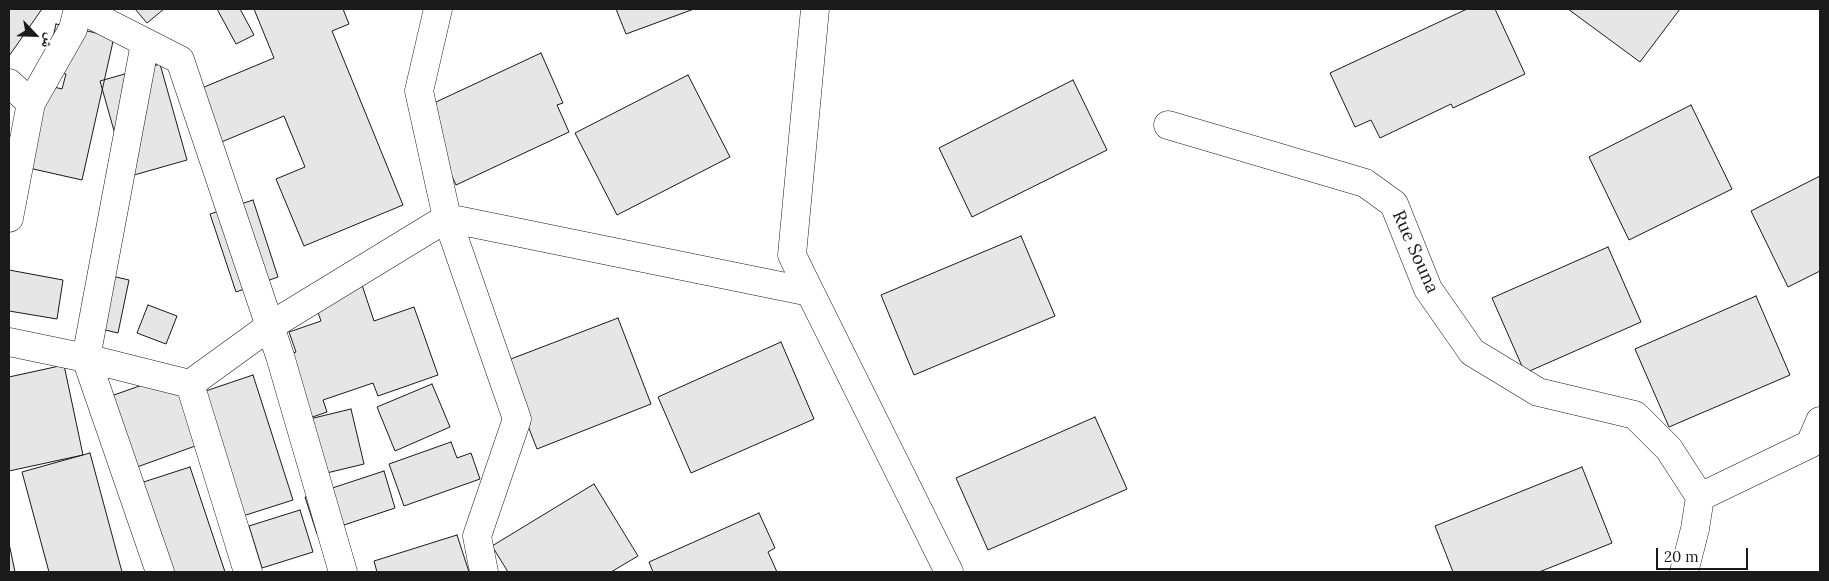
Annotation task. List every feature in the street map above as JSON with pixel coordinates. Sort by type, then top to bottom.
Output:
[{"type":"street","points":[[9,218],[13,178],[31,103],[73,29],[79,9],[180,60],[270,326],[343,572]]},
{"type":"street","points":[[438,9],[419,92],[448,218],[517,418],[477,536],[484,572]]},
{"type":"street","points":[[815,9],[792,255],[949,572]]},
{"type":"street","points":[[146,43],[86,358],[160,572]]},
{"type":"street","points":[[9,83],[31,103]]},
{"type":"street","name":"Rue Souna","points":[[1168,125],[1365,183],[1394,204],[1428,289],[1472,352],[1538,392],[1635,415],[1669,449],[1700,498]]},
{"type":"street","points":[[9,342],[86,358],[190,384],[270,326],[448,218],[810,292]]},
{"type":"street","points":[[190,384],[248,572]]},
{"type":"street","points":[[1684,572],[1695,529],[1700,498],[1810,444],[1820,421]]},
{"type":"building","points":[[9,9],[42,9],[9,56]]},
{"type":"building","points":[[135,9],[164,9],[147,23]]},
{"type":"building","points":[[217,9],[240,9],[254,35],[236,44]]},
{"type":"building","points":[[254,9],[343,9],[349,24],[332,31],[403,205],[304,246],[276,179],[305,167],[284,116],[207,148],[185,95],[274,58]]},
{"type":"building","points":[[616,9],[694,9],[626,34]]},
{"type":"building","points":[[1467,9],[1495,9],[1525,74],[1453,108],[1451,104],[1380,138],[1371,120],[1355,127],[1330,73]]},
{"type":"building","points":[[1568,9],[1680,9],[1640,62]]},
{"type":"building","points":[[56,24],[114,37],[82,180],[20,166],[38,83],[62,89],[66,74],[46,70]]},
{"type":"building","points":[[541,53],[563,103],[557,105],[569,132],[456,185],[421,109]]},
{"type":"building","points":[[160,64],[187,160],[127,177],[100,81]]},
{"type":"building","points":[[688,75],[730,157],[617,215],[575,133]]},
{"type":"building","points":[[1073,80],[1107,150],[972,217],[939,148]]},
{"type":"building","points":[[1691,105],[1732,189],[1629,240],[1589,157]]},
{"type":"building","points":[[1820,176],[1820,271],[1788,287],[1751,211]]},
{"type":"building","points":[[253,200],[278,277],[236,292],[210,214]]},
{"type":"building","points":[[1021,236],[1055,316],[914,375],[881,295]]},
{"type":"building","points":[[1608,247],[1641,322],[1525,373],[1492,298]]},
{"type":"building","points":[[9,270],[63,280],[57,319],[9,311]]},
{"type":"building","points":[[90,271],[129,280],[118,333],[97,328]]},
{"type":"building","points":[[362,285],[374,321],[414,307],[438,375],[378,396],[373,383],[323,400],[327,412],[298,422],[277,358],[296,352],[289,332],[321,321],[314,301]]},
{"type":"building","points":[[1756,296],[1790,375],[1669,427],[1635,349]]},
{"type":"building","points":[[148,305],[177,316],[166,344],[137,333]]},
{"type":"building","points":[[618,318],[651,404],[537,449],[503,362]]},
{"type":"building","points":[[781,342],[814,419],[691,473],[658,397]]},
{"type":"building","points":[[64,365],[83,455],[9,471],[9,377]]},
{"type":"building","points":[[173,374],[198,445],[126,471],[100,400]]},
{"type":"building","points":[[253,375],[293,500],[224,522],[185,398]]},
{"type":"building","points":[[432,384],[450,427],[395,451],[377,407]]},
{"type":"building","points":[[351,409],[364,464],[310,477],[297,422]]},
{"type":"building","points":[[1095,417],[1127,489],[988,550],[956,478]]},
{"type":"building","points":[[451,442],[457,458],[471,453],[480,479],[404,506],[389,464]]},
{"type":"building","points":[[90,453],[122,572],[49,572],[22,472]]},
{"type":"building","points":[[190,467],[225,572],[152,572],[125,488]]},
{"type":"building","points":[[1582,467],[1612,543],[1539,572],[1453,572],[1435,526]]},
{"type":"building","points":[[384,471],[395,508],[317,534],[305,497]]},
{"type":"building","points":[[594,484],[638,556],[611,572],[508,572],[492,546]]},
{"type":"building","points":[[300,510],[313,552],[262,568],[249,526]]},
{"type":"building","points":[[759,513],[775,548],[768,552],[777,572],[653,572],[649,562]]},
{"type":"building","points":[[457,535],[469,572],[377,572],[374,561]]},
{"type":"building","points":[[9,543],[15,572],[9,572]]}]
